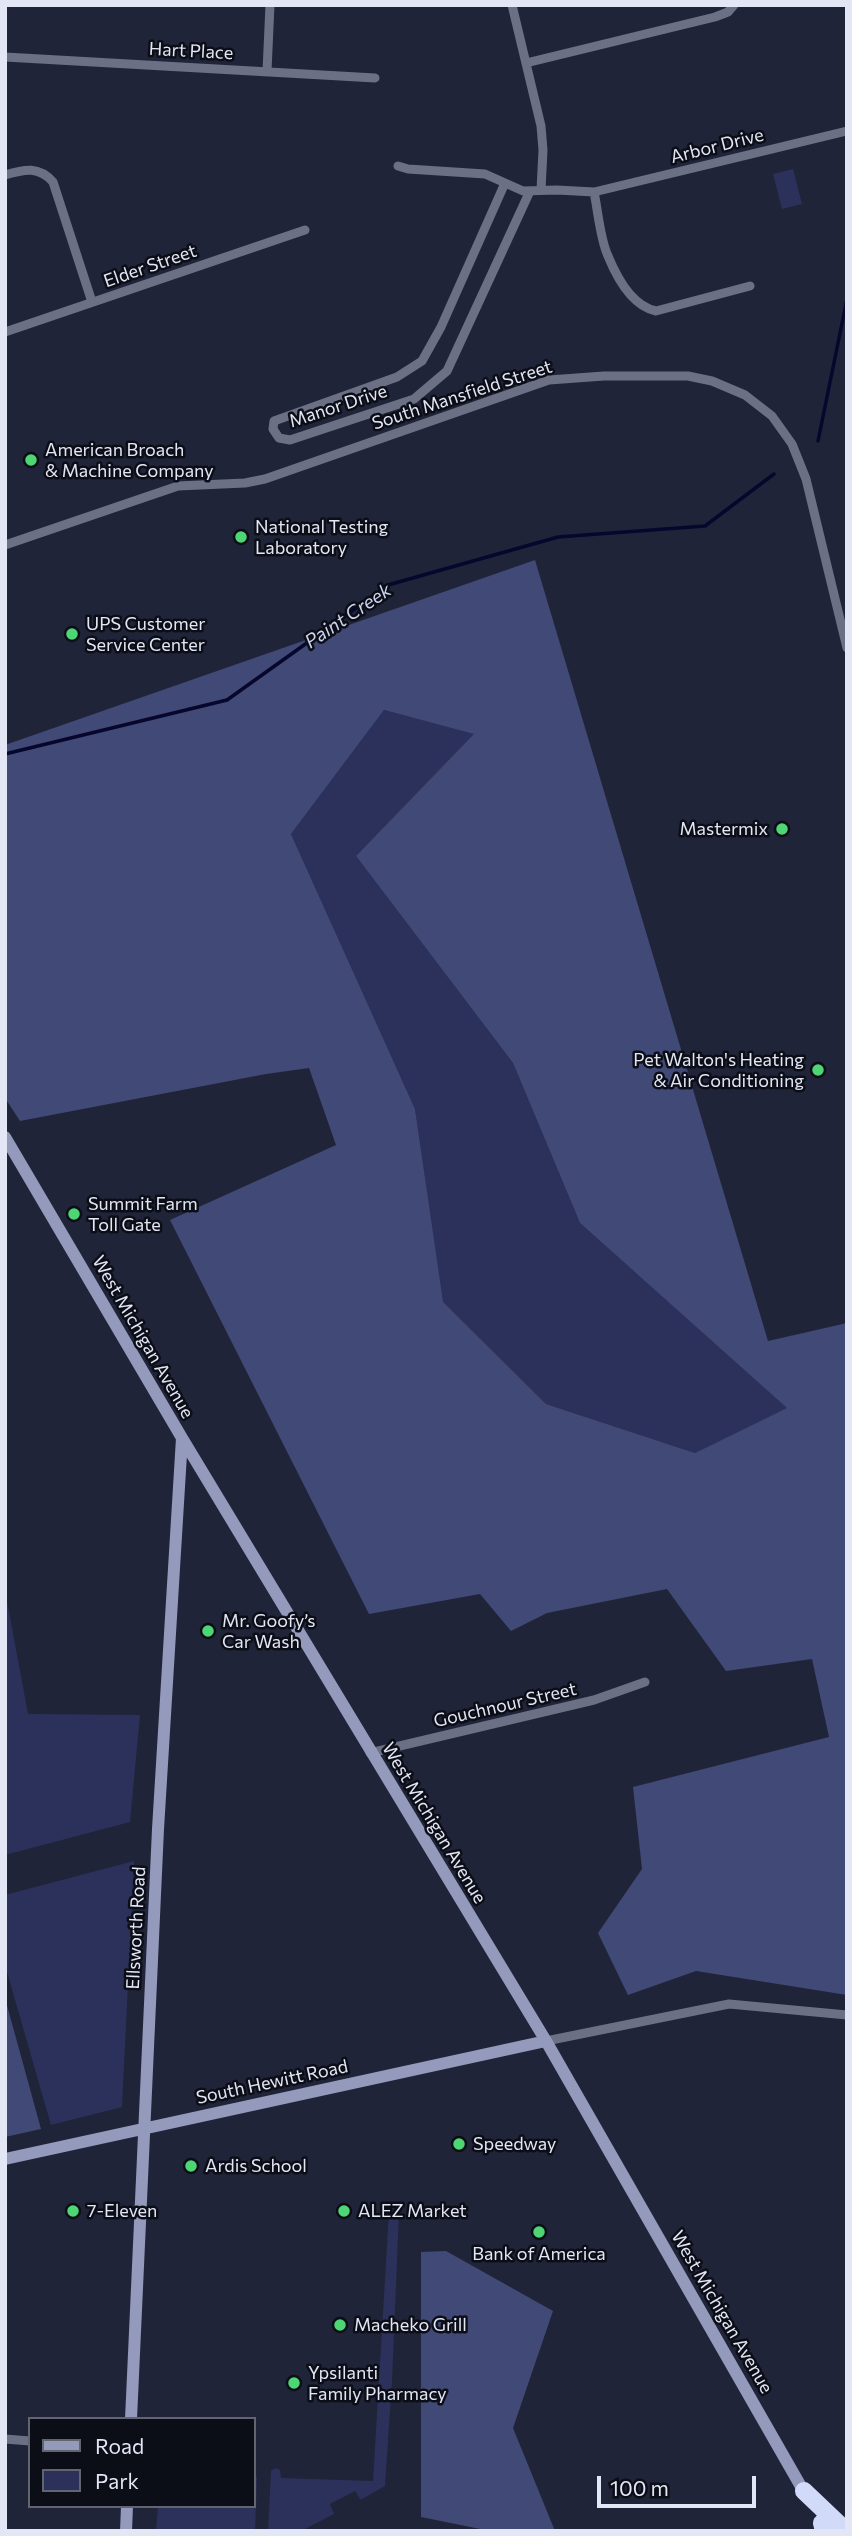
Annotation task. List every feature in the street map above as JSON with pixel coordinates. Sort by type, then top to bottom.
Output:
[{"type":"highway","points":[[804,2491],[846,2531]]},
{"type":"main road","name":"West Michigan Avenue","points":[[5,1137],[370,1753],[546,2041],[824,2528]]},
{"type":"main road","name":"Ellsworth Road","points":[[131,2417],[159,1804],[182,1438]]},
{"type":"main road","name":"South Hewitt Road","points":[[5,2159],[546,2041]]},
{"type":"main road","points":[[125,2531],[127,2508]]},
{"type":"street","points":[[267,71],[270,5]]},
{"type":"street","name":"Manor Drive","points":[[505,183],[441,327],[422,361],[397,377],[274,421],[273,429],[279,439],[290,440],[414,398],[447,372],[535,190],[543,150],[541,125],[512,5]]},
{"type":"street","points":[[526,63],[715,17],[728,12],[734,5]]},
{"type":"street","name":"Hart Place","points":[[5,57],[375,78]]},
{"type":"street","name":"Arbor Drive","points":[[398,166],[485,174],[523,191],[594,192],[847,131]]},
{"type":"street","points":[[5,175],[29,169],[39,170],[53,182],[92,302]]},
{"type":"street","points":[[594,192],[607,255],[631,297],[644,309],[656,311],[750,286]]},
{"type":"street","name":"Elder Street","points":[[5,332],[304,230]]},
{"type":"street","name":"South Mansfield Street","points":[[5,545],[178,486],[245,483],[265,478],[549,380],[604,376],[688,376],[712,381],[745,395],[772,416],[792,444],[806,479],[847,649]]},
{"type":"street","name":"Gouchnour Street","points":[[370,1753],[594,1700],[645,1682]]},
{"type":"street","points":[[546,2041],[604,2032],[729,2004],[847,2015]]},
{"type":"street","points":[[5,2439],[28,2441]]},
{"type":"green space","points":[[793,169],[802,204],[782,209],[773,174]]},
{"type":"green space","points":[[384,710],[475,734],[356,856],[513,1063],[580,1223],[788,1408],[695,1453],[546,1404],[442,1302],[415,1109],[291,834]]},
{"type":"green space","points":[[5,1590],[28,1714],[140,1715],[130,1822],[5,1855]]},
{"type":"green space","points":[[134,1861],[122,2107],[51,2125],[5,1965],[5,1895]]},
{"type":"green space","points":[[389,2212],[399,2212],[385,2486],[362,2499],[355,2491],[330,2504],[334,2514],[301,2531],[268,2531],[271,2471],[275,2468],[280,2470],[281,2478],[373,2481]]},
{"type":"green space","points":[[158,2508],[256,2508],[255,2531],[156,2531]]},
{"type":"shaded area","points":[[535,560],[768,1341],[847,1323],[847,1995],[696,1971],[628,1995],[598,1933],[642,1869],[633,1787],[829,1737],[812,1659],[726,1671],[667,1589],[547,1613],[511,1631],[480,1594],[369,1614],[170,1220],[336,1145],[309,1068],[20,1121],[5,1098],[5,745]],"holes":[[[384,710],[474,734],[356,856],[513,1063],[580,1223],[787,1408],[695,1453],[546,1404],[443,1302],[415,1109],[291,834]]]},
{"type":"shaded area","points":[[5,1998],[41,2129],[5,2137]]},
{"type":"shaded area","points":[[446,2251],[553,2311],[513,2428],[555,2531],[490,2531],[421,2517],[421,2252]]},
{"type":"waterway","name":"Paint Creek","points":[[818,441],[847,299]]},
{"type":"waterway","name":"Paint Creek","points":[[5,754],[227,700],[388,585],[558,537],[705,526],[774,474]]},
{"type":"place","name":"American Broach & Machine Company","points":[[31,460]]},
{"type":"place","name":"National Testing Laboratory","points":[[241,537]]},
{"type":"place","name":"UPS Customer Service Center","points":[[72,634]]},
{"type":"place","name":"Mastermix","points":[[782,829]]},
{"type":"place","name":"Pet Walton's Heating & Air Conditioning","points":[[818,1070]]},
{"type":"place","name":"Summit Farm Toll Gate","points":[[74,1214]]},
{"type":"place","name":"Mr. Goofy’s Car Wash","points":[[208,1631]]},
{"type":"place","name":"Speedway","points":[[459,2144]]},
{"type":"place","name":"Ardis School","points":[[191,2166]]},
{"type":"place","name":"7-Eleven","points":[[73,2211]]},
{"type":"place","name":"ALEZ Market","points":[[344,2211]]},
{"type":"place","name":"Bank of America","points":[[539,2232]]},
{"type":"place","name":"Macheko Grill","points":[[340,2325]]},
{"type":"place","name":"Ypsilanti Family Pharmacy","points":[[294,2383]]}]
